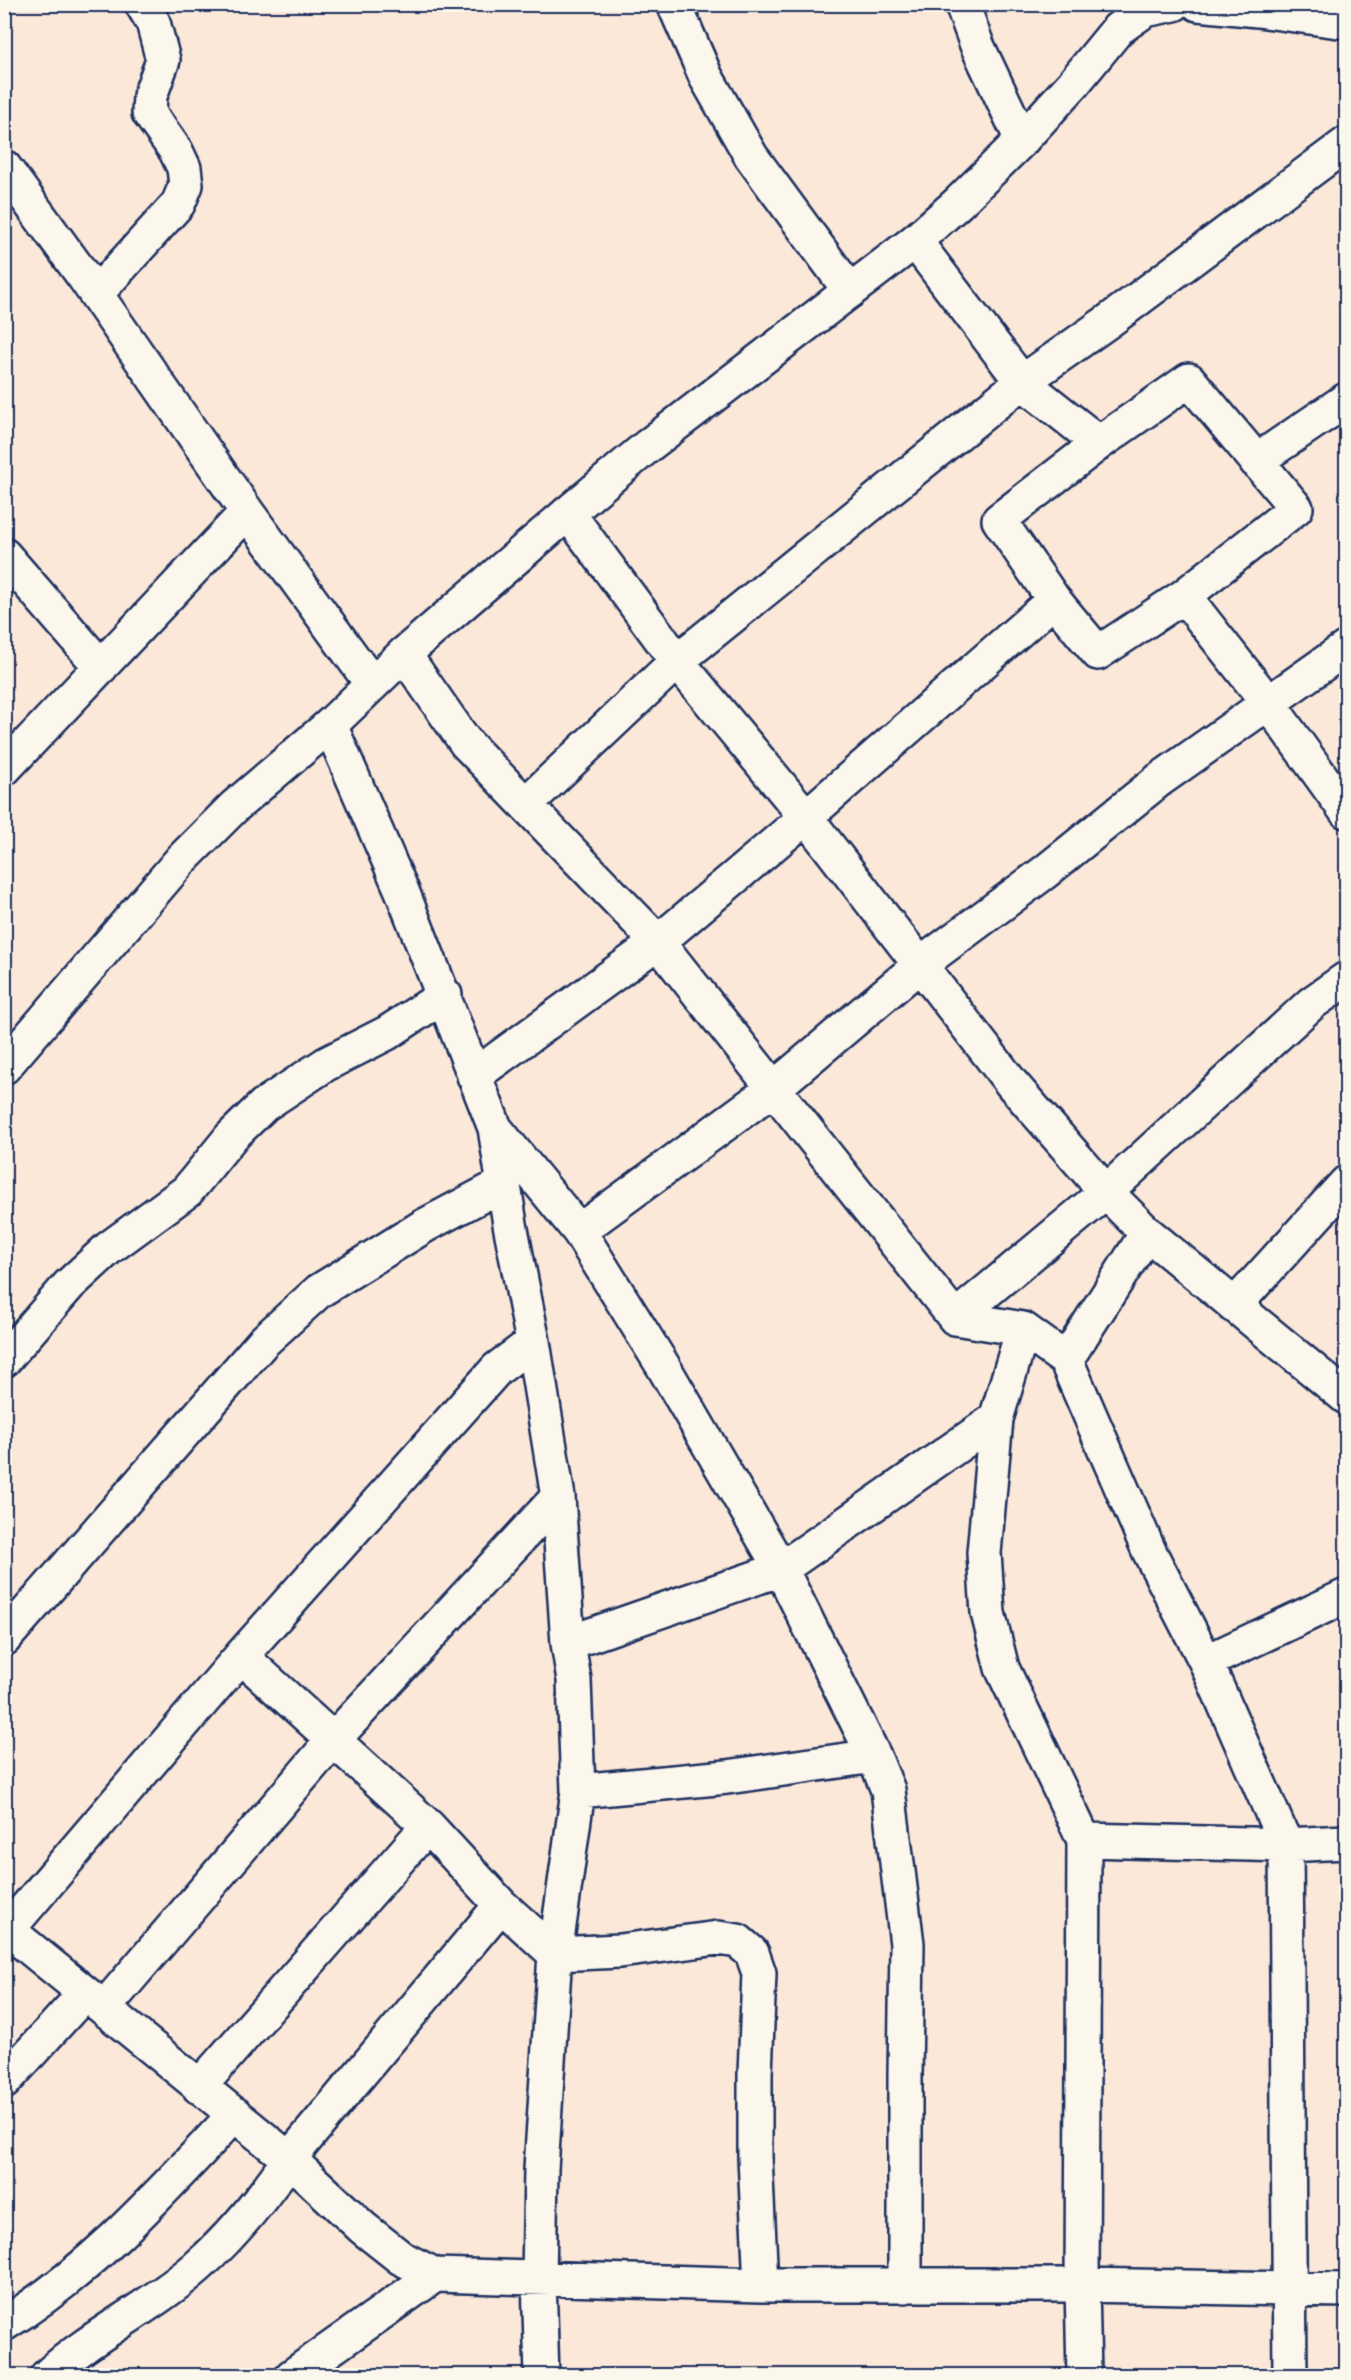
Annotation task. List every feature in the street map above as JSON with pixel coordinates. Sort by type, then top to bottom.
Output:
[{"type":"street","points":[[96,294],[178,204],[186,185],[184,168],[176,151],[149,113],[150,96],[163,60],[153,22],[142,4]]},
{"type":"street","points":[[674,4],[706,77],[751,156],[850,291]]},
{"type":"street","points":[[962,4],[977,45],[1022,140]]},
{"type":"street","points":[[1198,4],[1347,22]]},
{"type":"street","points":[[4,1067],[181,860],[235,806],[330,725],[404,654],[568,513],[650,446],[915,241],[958,203],[1022,140],[1073,84],[1118,29],[1151,6]]},
{"type":"street","points":[[527,803],[677,661],[1022,382],[1110,320],[1347,144]]},
{"type":"street","points":[[7,177],[96,294],[247,512],[372,684]]},
{"type":"street","points":[[915,241],[1022,382],[1099,443]]},
{"type":"street","points":[[1190,380],[1296,508],[1184,596],[1098,653],[1053,600],[999,520],[1099,443],[1190,380]]},
{"type":"street","points":[[1256,461],[1347,400]]},
{"type":"street","points":[[4,770],[247,512]]},
{"type":"street","points":[[568,513],[677,661],[806,817],[1012,1084],[1106,1192],[1147,1233],[1347,1397]]},
{"type":"street","points":[[4,555],[100,667]]},
{"type":"street","points":[[1184,596],[1269,704],[1347,811]]},
{"type":"street","points":[[474,1076],[658,942],[806,817],[1053,600]]},
{"type":"street","points":[[579,1231],[774,1088],[921,964],[1045,872],[1159,780],[1347,648]]},
{"type":"street","points":[[404,654],[466,743],[527,803],[658,942],[955,1318],[1023,1329],[1066,1360],[1149,1551],[1206,1662],[1286,1845],[1290,2376]]},
{"type":"street","points":[[330,725],[445,995],[495,1128],[558,1497],[568,1643],[574,1680],[578,1791],[555,1954],[541,2169],[539,2279],[542,2376]]},
{"type":"street","points":[[955,1318],[1106,1192],[1312,1003],[1347,980]]},
{"type":"street","points":[[4,1360],[69,1285],[109,1248],[187,1191],[231,1137],[264,1105],[326,1064],[387,1034],[445,995]]},
{"type":"street","points":[[495,1128],[579,1231],[663,1366],[781,1569],[874,1756],[888,1790],[908,1944],[905,2076],[905,2286]]},
{"type":"street","points":[[1234,1306],[1347,1183]]},
{"type":"street","points":[[4,1639],[263,1342],[319,1292],[414,1232],[503,1184]]},
{"type":"street","points":[[1066,1360],[1147,1233]]},
{"type":"street","points":[[1023,1329],[996,1419],[984,1553],[988,1613],[1002,1668],[1084,1840],[1082,2285],[1084,2376]]},
{"type":"street","points":[[533,1342],[497,1369],[241,1656],[6,1930],[236,2114],[289,2159],[363,2228],[402,2258],[435,2276],[761,2285],[1082,2285],[1347,2290]]},
{"type":"street","points":[[568,1643],[781,1569],[996,1419]]},
{"type":"street","points":[[4,2082],[94,2000],[558,1497]]},
{"type":"street","points":[[1206,1662],[1347,1596]]},
{"type":"street","points":[[241,1656],[428,1826],[501,1905],[555,1954],[620,1951],[718,1938],[738,1941],[752,1953],[759,1973],[755,2074],[755,2157],[761,2285]]},
{"type":"street","points":[[578,1791],[727,1777],[874,1756]]},
{"type":"street","points":[[199,2086],[428,1826]]},
{"type":"street","points":[[1084,1840],[1286,1845],[1347,1842]]},
{"type":"street","points":[[47,2376],[96,2337],[157,2297],[196,2267],[265,2196],[289,2159],[501,1905]]},
{"type":"street","points":[[4,2324],[38,2303],[84,2266],[133,2221],[236,2114]]},
{"type":"street","points":[[292,2376],[435,2276]]}]
